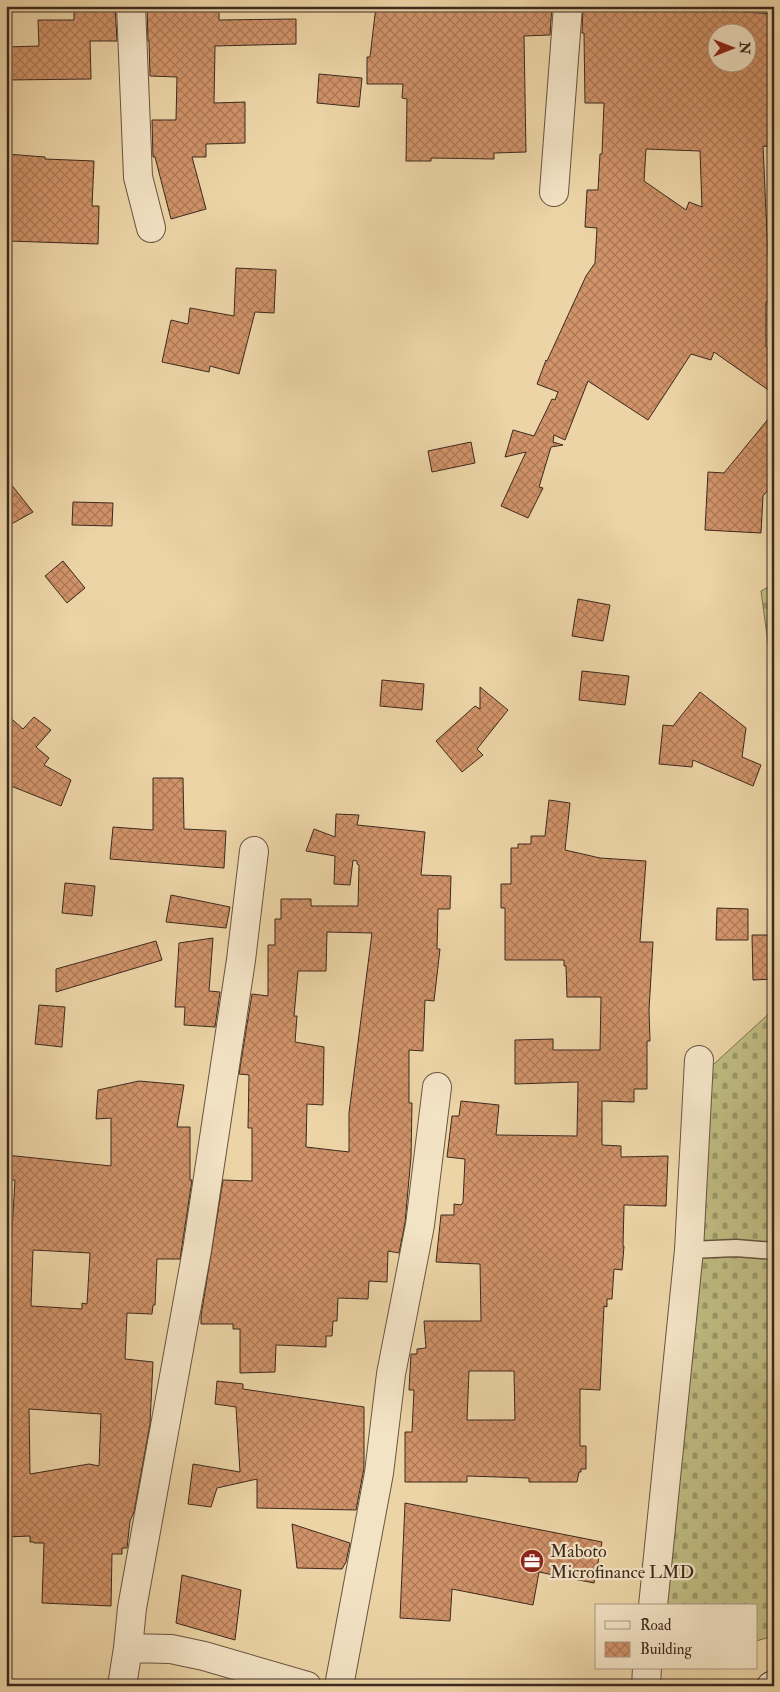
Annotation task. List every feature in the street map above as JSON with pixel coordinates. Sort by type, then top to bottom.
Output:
[{"type":"street","points":[[131,6],[138,177],[151,228]]},
{"type":"street","points":[[554,192],[568,6]]},
{"type":"street","points":[[122,1686],[132,1608],[197,1250],[241,960],[254,851]]},
{"type":"street","points":[[654,1604],[689,1250],[699,1060]]},
{"type":"street","points":[[339,1686],[378,1473],[391,1374],[420,1225],[437,1087]]},
{"type":"street","points":[[128,1648],[171,1649],[204,1656],[307,1686]]},
{"type":"street","points":[[646,1686],[647,1670]]},
{"type":"lane","points":[[689,1250],[736,1248],[774,1251]]},
{"type":"green space","points":[[774,584],[774,688],[761,591]]},
{"type":"green space","points":[[774,1009],[774,1636],[758,1640],[758,1604],[666,1604],[691,1085]]},
{"type":"building","points":[[74,6],[115,6],[117,41],[90,41],[91,79],[6,80],[6,47],[39,46],[38,20],[74,20]]},
{"type":"building","points":[[147,6],[219,6],[219,20],[296,19],[296,44],[215,46],[214,103],[245,102],[245,143],[206,144],[206,157],[192,157],[206,209],[171,219],[155,157],[153,157],[152,120],[176,120],[177,77],[150,76]]},
{"type":"building","points":[[376,6],[552,6],[550,35],[524,36],[526,152],[494,153],[494,159],[431,158],[431,161],[406,161],[407,99],[402,98],[403,84],[367,84],[367,57],[370,57]]},
{"type":"building","points":[[583,6],[713,6],[713,10],[774,14],[774,147],[763,146],[768,257],[773,257],[773,302],[766,302],[766,347],[774,353],[774,394],[714,352],[711,360],[691,354],[648,420],[588,381],[565,440],[554,435],[553,442],[563,445],[551,447],[539,487],[543,488],[528,518],[501,506],[526,452],[505,457],[513,430],[534,436],[552,399],[555,400],[558,392],[537,384],[546,360],[586,276],[595,263],[597,228],[585,227],[587,190],[598,190],[600,154],[602,154],[604,103],[585,103],[584,33],[582,33]],"holes":[[[646,149],[700,151],[702,207],[689,202],[686,210],[644,181]]]},
{"type":"building","points":[[319,74],[362,78],[359,107],[317,103]]},
{"type":"building","points":[[6,154],[45,157],[45,159],[94,161],[92,206],[99,206],[98,244],[8,241],[9,198],[6,198]]},
{"type":"building","points":[[236,268],[276,270],[274,313],[255,312],[239,374],[210,366],[209,372],[162,362],[171,320],[188,324],[190,308],[234,316]]},
{"type":"building","points":[[774,412],[774,483],[763,496],[761,533],[705,530],[708,472],[724,473]]},
{"type":"building","points":[[471,442],[475,463],[432,472],[428,451]]},
{"type":"building","points":[[6,478],[33,512],[6,527]]},
{"type":"building","points":[[73,502],[113,503],[112,526],[72,525]]},
{"type":"building","points":[[63,561],[85,588],[67,603],[45,576]]},
{"type":"building","points":[[578,599],[610,605],[603,641],[572,636]]},
{"type":"building","points":[[582,671],[629,676],[625,705],[579,700]]},
{"type":"building","points":[[382,680],[424,684],[422,710],[380,706]]},
{"type":"building","points":[[480,687],[508,710],[477,749],[483,755],[462,772],[436,741],[475,706],[480,709]]},
{"type":"building","points":[[700,692],[746,728],[742,757],[761,765],[753,786],[693,760],[692,767],[659,764],[663,725],[673,726]]},
{"type":"building","points":[[6,714],[23,729],[34,717],[51,730],[36,747],[49,758],[44,765],[71,780],[61,806],[6,784]]},
{"type":"building","points":[[153,778],[183,778],[184,829],[226,831],[224,868],[110,859],[113,827],[153,830]]},
{"type":"building","points":[[549,800],[570,803],[565,850],[600,858],[646,861],[640,942],[653,942],[649,1010],[650,1041],[647,1041],[647,1089],[634,1089],[634,1102],[602,1101],[602,1145],[621,1146],[621,1157],[668,1156],[666,1206],[624,1205],[622,1270],[614,1269],[612,1299],[607,1299],[607,1307],[604,1306],[600,1390],[580,1389],[580,1446],[586,1446],[586,1469],[581,1469],[577,1482],[529,1482],[529,1478],[467,1476],[467,1482],[405,1482],[405,1432],[412,1432],[414,1390],[409,1390],[411,1354],[417,1354],[417,1349],[426,1348],[424,1321],[481,1321],[480,1264],[436,1262],[441,1215],[454,1215],[454,1204],[461,1205],[463,1202],[465,1159],[447,1157],[452,1116],[459,1116],[461,1101],[499,1105],[496,1135],[577,1136],[578,1082],[515,1084],[515,1040],[553,1039],[553,1050],[600,1050],[601,997],[567,997],[566,966],[564,966],[564,960],[505,960],[505,908],[501,908],[501,884],[511,884],[511,848],[518,848],[518,844],[531,844],[531,836],[545,836]],"holes":[[[469,1371],[514,1371],[515,1420],[467,1420]]]},
{"type":"building","points":[[336,814],[359,815],[357,825],[425,832],[421,875],[451,876],[450,909],[438,909],[437,949],[440,949],[434,1001],[425,1000],[423,1051],[409,1050],[409,1103],[412,1103],[411,1157],[405,1223],[399,1253],[388,1251],[387,1282],[369,1281],[368,1299],[338,1298],[337,1321],[333,1321],[332,1336],[326,1336],[326,1347],[276,1345],[275,1372],[240,1373],[240,1329],[233,1329],[233,1324],[201,1324],[201,1316],[223,1180],[252,1181],[252,1128],[248,1128],[249,1075],[239,1074],[252,994],[268,996],[268,945],[275,945],[275,919],[281,919],[281,899],[311,899],[311,906],[358,906],[359,865],[357,861],[353,860],[350,885],[334,884],[335,856],[306,851],[314,829],[335,837]],"holes":[[[327,932],[372,933],[349,1113],[349,1152],[306,1147],[307,1104],[323,1105],[324,1047],[295,1042],[297,1016],[294,1016],[298,971],[326,971]]]},
{"type":"building","points":[[65,883],[95,886],[92,916],[62,913]]},
{"type":"building","points":[[171,895],[230,907],[226,928],[166,922]]},
{"type":"building","points":[[717,908],[748,909],[748,940],[716,940]]},
{"type":"building","points":[[752,935],[773,935],[774,979],[753,980]]},
{"type":"building","points":[[213,938],[209,991],[220,992],[215,1027],[184,1025],[185,1007],[175,1007],[179,943]]},
{"type":"building","points":[[156,941],[162,960],[56,992],[56,969]]},
{"type":"building","points":[[39,1005],[65,1007],[62,1047],[35,1044]]},
{"type":"building","points":[[139,1081],[184,1085],[177,1127],[190,1127],[190,1180],[192,1180],[180,1259],[157,1259],[155,1305],[153,1305],[152,1314],[127,1313],[125,1359],[153,1362],[150,1424],[134,1512],[130,1521],[127,1548],[122,1548],[122,1554],[112,1554],[111,1606],[42,1603],[44,1543],[30,1542],[30,1536],[6,1537],[6,1248],[11,1248],[15,1180],[6,1180],[6,1155],[111,1166],[111,1118],[96,1119],[98,1090]],"holes":[[[33,1250],[90,1253],[87,1304],[82,1303],[82,1309],[31,1306]],[[29,1409],[101,1414],[99,1466],[89,1464],[30,1474]]]},
{"type":"building","points":[[217,1381],[243,1384],[243,1389],[364,1407],[364,1468],[356,1510],[257,1508],[257,1479],[217,1488],[211,1507],[188,1504],[193,1464],[240,1472],[236,1407],[215,1404]]},
{"type":"building","points":[[405,1503],[602,1542],[594,1583],[539,1572],[533,1605],[452,1589],[450,1621],[400,1618]]},
{"type":"building","points":[[292,1524],[350,1543],[346,1562],[342,1569],[297,1568]]},
{"type":"building","points":[[182,1575],[241,1590],[235,1640],[176,1623]]},
{"type":"place","name":"Maboto Microfinance LMD","points":[[532,1561]]}]
